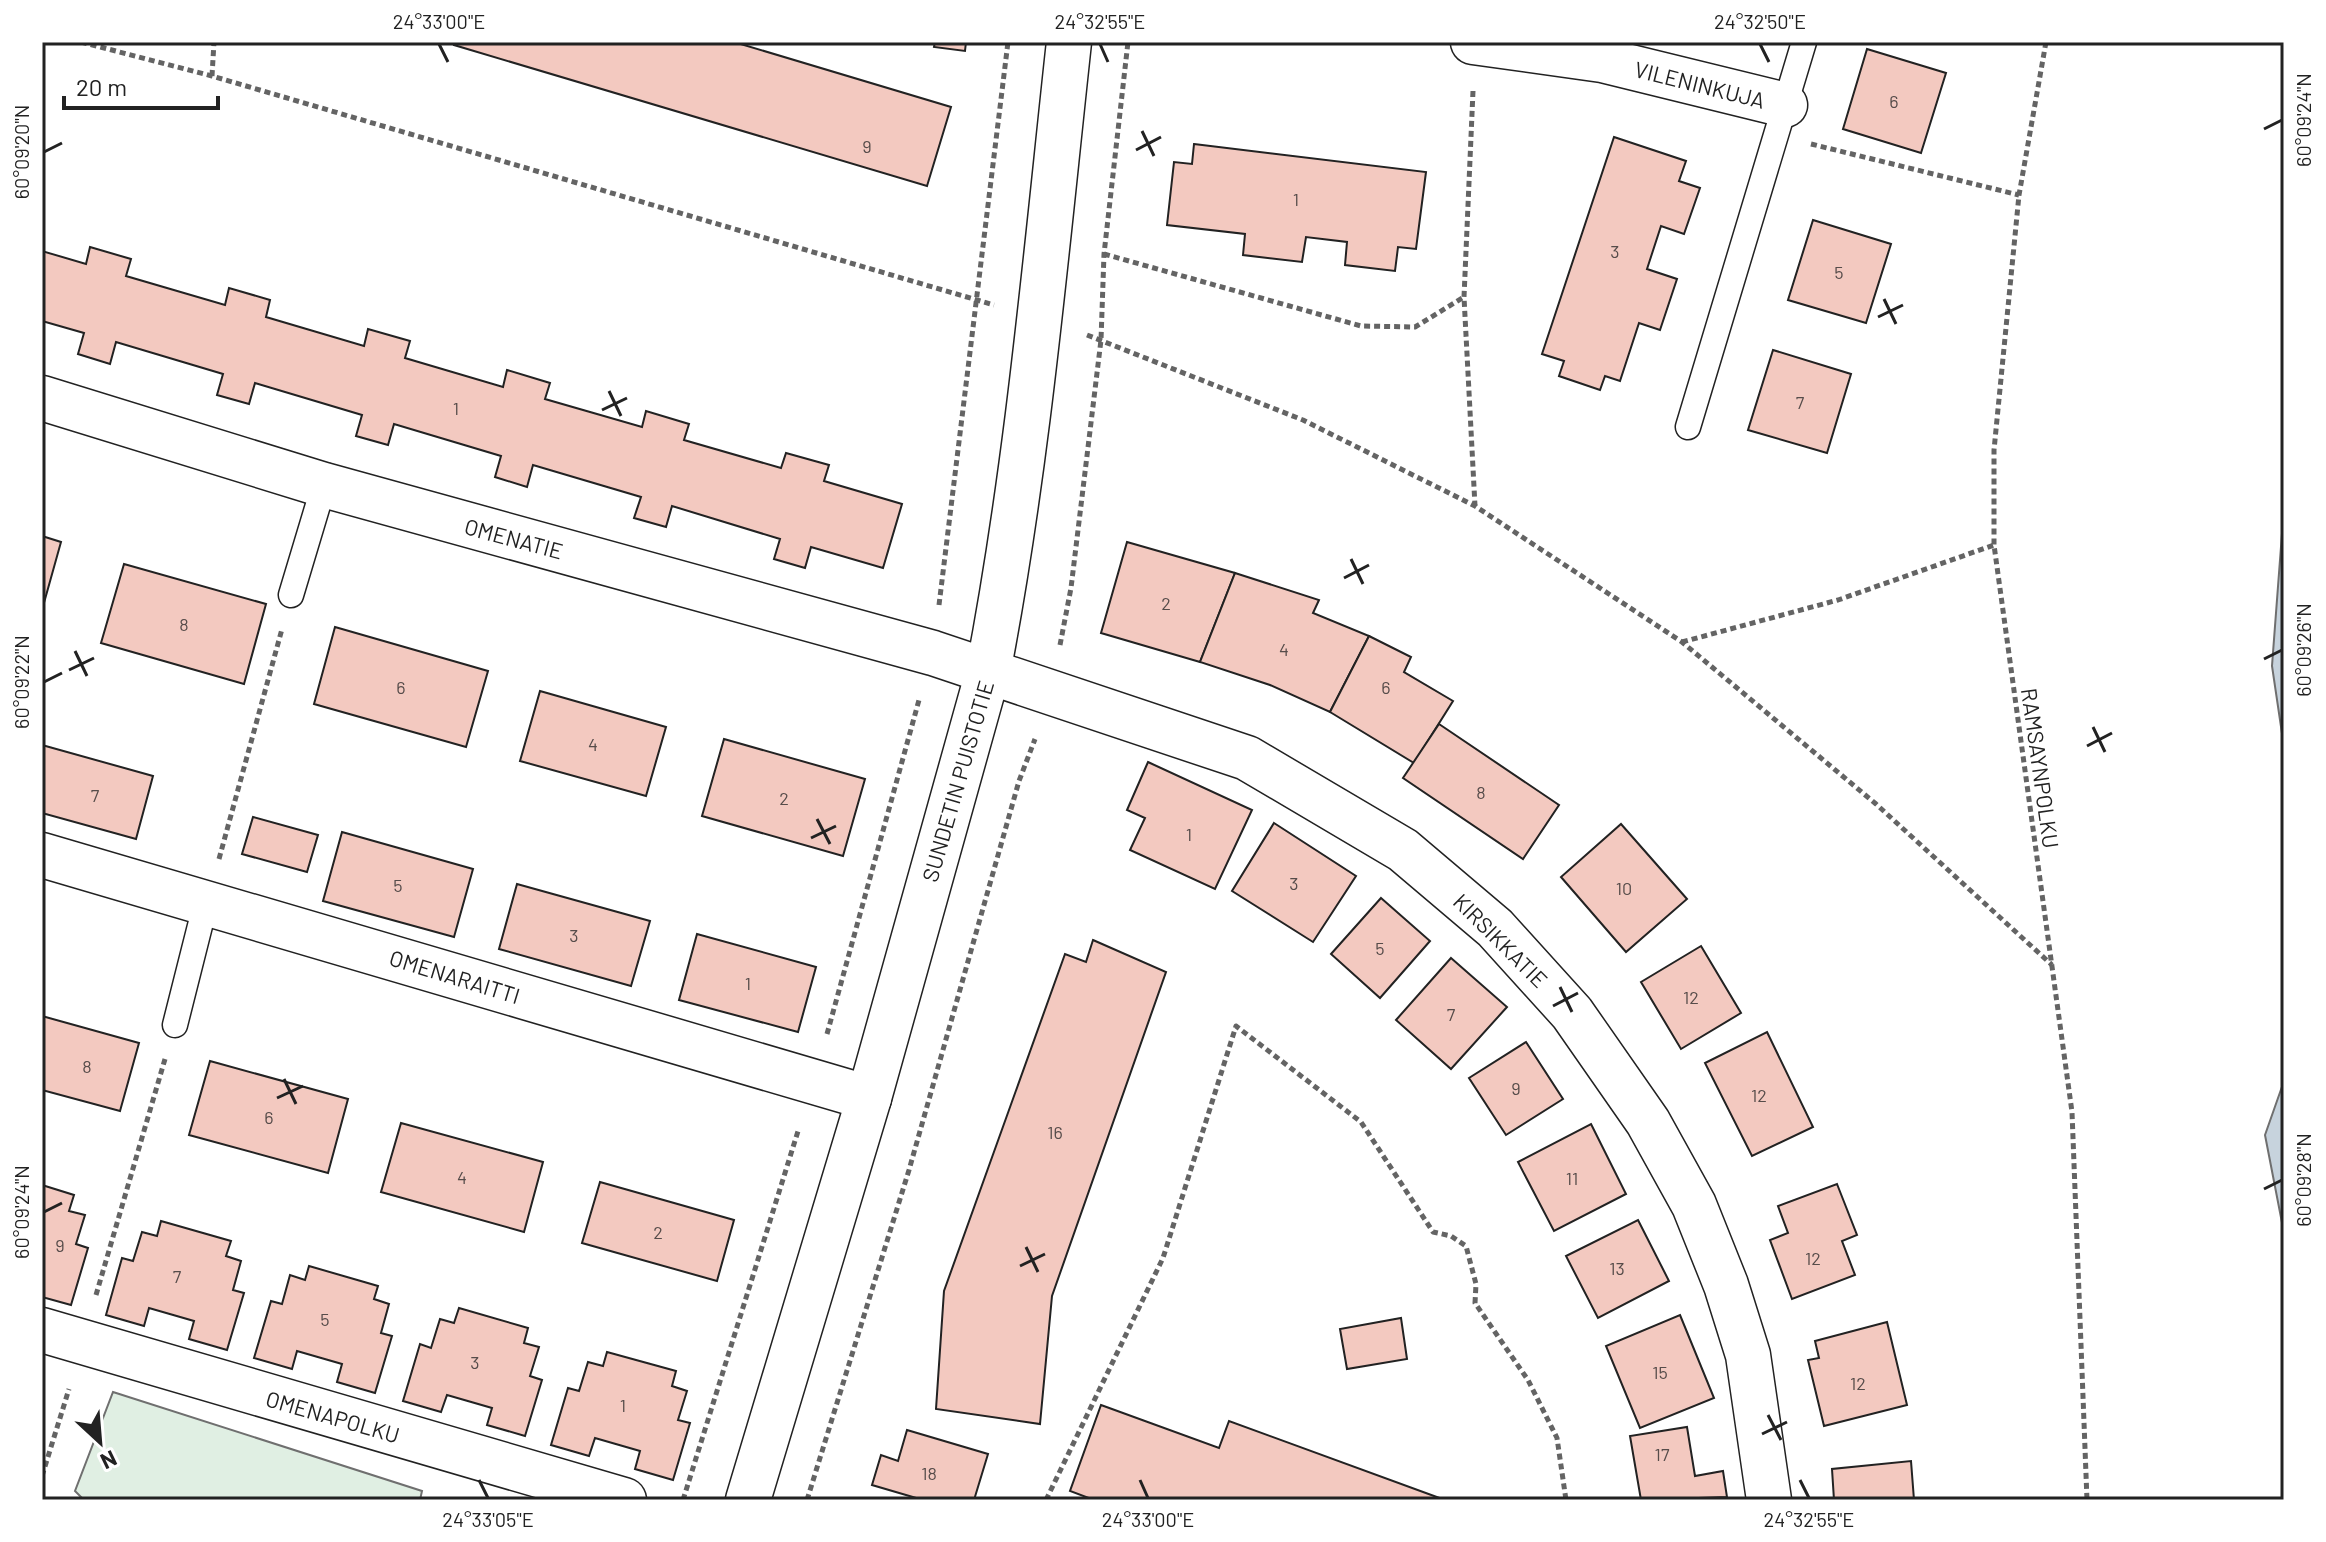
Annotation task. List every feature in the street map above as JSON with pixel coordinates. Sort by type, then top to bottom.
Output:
[{"type":"street","name":"SUNDETIN PUISTOTIE","points":[[748,1500],[869,1098],[988,672],[1001,605],[1038,320],[1069,42]]},
{"type":"street","name":"VILENINKUJA","points":[[1474,42],[1602,60],[1780,120]]},
{"type":"street","name":"OMENATIE","points":[[42,398],[324,485],[933,653],[988,672]]},
{"type":"street","name":"KIRSIKKATIE","points":[[988,672],[1247,758],[1403,850],[1495,928],[1572,1013],[1648,1122],[1694,1205],[1726,1285],[1748,1355],[1769,1500]]},
{"type":"street","name":"OMENARAITTI","points":[[42,855],[869,1098]]},
{"type":"street","name":"OMENAPOLKU","points":[[42,1330],[624,1500]]},
{"type":"lane","points":[[1688,427],[1804,42]]},
{"type":"lane","points":[[291,595],[324,485]]},
{"type":"lane","points":[[175,1025],[206,902]]},
{"type":"path","points":[[81,42],[212,76],[974,298]]},
{"type":"path","points":[[212,76],[214,42]]},
{"type":"path","points":[[683,1500],[813,1082],[933,653],[974,298],[1008,42]]},
{"type":"path","points":[[807,1500],[909,1170],[1019,781],[1052,693],[1071,588],[1101,340],[1104,254],[1128,42]]},
{"type":"path","points":[[1474,42],[1464,297],[1475,506]]},
{"type":"path","name":"RAMSAYNPOLKU","points":[[2046,42],[2019,195],[1994,450],[1994,545],[2072,1112],[2087,1500]]},
{"type":"path","points":[[1780,120],[2019,195]]},
{"type":"path","points":[[1104,254],[1361,326],[1415,327],[1464,297]]},
{"type":"path","points":[[1101,340],[1303,420],[1475,506],[1682,642],[1876,804],[2052,965]]},
{"type":"path","points":[[1682,642],[1838,600],[1994,545]]},
{"type":"path","points":[[206,902],[291,595]]},
{"type":"path","points":[[42,1476],[175,1025]]},
{"type":"path","points":[[1046,1500],[1163,1258],[1236,1026],[1361,1122],[1433,1232],[1451,1236],[1466,1246],[1476,1284],[1475,1303],[1528,1380],[1557,1438],[1566,1500]]},
{"type":"green space","points":[[113,1392],[422,1491],[420,1500],[84,1500],[75,1491]]},
{"type":"shaded area","points":[[2284,507],[2284,747],[2272,666]]},
{"type":"shaded area","points":[[2284,1081],[2284,1233],[2265,1135]]},
{"type":"building","points":[[455,42],[734,42],[951,107],[927,186],[454,45]]},
{"type":"building","points":[[935,42],[966,42],[965,51],[934,47]]},
{"type":"building","points":[[1867,49],[1946,73],[1921,153],[1843,129]]},
{"type":"building","points":[[1614,137],[1686,161],[1679,181],[1700,188],[1684,234],[1661,226],[1647,269],[1677,279],[1660,330],[1639,323],[1620,381],[1605,376],[1600,390],[1559,376],[1564,361],[1542,354]]},
{"type":"building","points":[[1194,144],[1426,172],[1416,249],[1398,247],[1395,271],[1345,265],[1347,242],[1306,237],[1302,262],[1243,255],[1245,234],[1167,225],[1174,162],[1192,164]]},
{"type":"building","points":[[1813,220],[1891,244],[1866,323],[1788,300]]},
{"type":"building","points":[[90,247],[131,259],[126,276],[225,305],[229,288],[270,300],[266,317],[364,346],[368,329],[410,341],[405,358],[503,387],[507,370],[550,383],[545,399],[642,427],[646,411],[689,424],[684,440],[781,468],[786,453],[829,465],[824,481],[902,504],[883,568],[811,547],[805,568],[774,559],[780,539],[672,506],[666,527],[634,518],[641,497],[533,465],[527,487],[495,477],[501,456],[394,424],[388,445],[356,436],[362,415],[255,383],[249,404],[217,395],[223,374],[116,342],[110,364],[78,354],[84,333],[42,321],[42,251],[86,264]]},
{"type":"building","points":[[1773,350],[1851,374],[1827,453],[1748,430]]},
{"type":"building","points":[[42,536],[61,542],[42,610]]},
{"type":"building","points":[[1127,542],[1235,573],[1200,662],[1101,633]]},
{"type":"building","points":[[124,564],[266,604],[244,684],[101,643]]},
{"type":"building","points":[[1235,573],[1319,600],[1313,613],[1369,636],[1330,712],[1270,685],[1200,662]]},
{"type":"building","points":[[335,627],[488,671],[466,747],[314,704]]},
{"type":"building","points":[[1369,636],[1411,657],[1404,672],[1453,701],[1414,763],[1330,712]]},
{"type":"building","points":[[540,691],[666,727],[646,796],[520,761]]},
{"type":"building","points":[[1439,724],[1559,805],[1523,859],[1403,778]]},
{"type":"building","points":[[724,739],[865,779],[843,856],[702,816]]},
{"type":"building","points":[[42,745],[153,776],[136,839],[42,813]]},
{"type":"building","points":[[1148,762],[1252,810],[1215,889],[1130,850],[1145,818],[1127,810]]},
{"type":"building","points":[[253,817],[318,835],[307,872],[242,854]]},
{"type":"building","points":[[1274,823],[1356,876],[1313,942],[1232,891]]},
{"type":"building","points":[[1621,824],[1687,899],[1626,952],[1561,877]]},
{"type":"building","points":[[342,832],[473,869],[454,937],[323,901]]},
{"type":"building","points":[[517,884],[650,921],[631,986],[499,949]]},
{"type":"building","points":[[1381,898],[1430,941],[1380,998],[1331,954]]},
{"type":"building","points":[[697,934],[816,967],[798,1032],[679,1000]]},
{"type":"building","points":[[1093,940],[1166,972],[1052,1296],[1040,1424],[936,1409],[944,1291],[1065,954],[1086,962]]},
{"type":"building","points":[[1701,946],[1741,1013],[1681,1049],[1641,982]]},
{"type":"building","points":[[1451,958],[1507,1007],[1451,1069],[1396,1020]]},
{"type":"building","points":[[42,1016],[139,1043],[120,1111],[42,1090]]},
{"type":"building","points":[[1767,1032],[1813,1127],[1752,1156],[1705,1063]]},
{"type":"building","points":[[1526,1042],[1563,1099],[1506,1135],[1469,1078]]},
{"type":"building","points":[[210,1061],[348,1099],[328,1173],[189,1135]]},
{"type":"building","points":[[401,1123],[543,1162],[524,1232],[381,1192]]},
{"type":"building","points":[[1591,1124],[1626,1194],[1554,1231],[1518,1162]]},
{"type":"building","points":[[600,1182],[734,1220],[717,1281],[582,1243]]},
{"type":"building","points":[[1837,1184],[1857,1235],[1842,1241],[1855,1275],[1792,1299],[1770,1240],[1788,1233],[1778,1206]]},
{"type":"building","points":[[42,1185],[74,1195],[69,1211],[85,1215],[76,1244],[88,1248],[71,1305],[42,1297]]},
{"type":"building","points":[[1638,1220],[1669,1281],[1598,1318],[1566,1256]]},
{"type":"building","points":[[161,1221],[231,1241],[226,1256],[241,1261],[233,1290],[244,1293],[227,1350],[189,1339],[194,1321],[149,1308],[144,1326],[106,1315],[122,1258],[133,1261],[142,1232],[157,1236]]},
{"type":"building","points":[[309,1266],[378,1286],[374,1299],[389,1304],[381,1333],[392,1336],[375,1393],[337,1382],[342,1364],[297,1351],[292,1369],[254,1358],[271,1301],[282,1304],[290,1275],[305,1280]]},
{"type":"building","points":[[459,1308],[528,1328],[524,1343],[539,1347],[530,1376],[542,1380],[525,1436],[487,1425],[492,1408],[447,1395],[441,1412],[403,1401],[420,1344],[431,1348],[440,1319],[454,1323]]},
{"type":"building","points":[[1680,1315],[1714,1398],[1640,1428],[1606,1346]]},
{"type":"building","points":[[1401,1318],[1407,1359],[1347,1369],[1340,1329]]},
{"type":"building","points":[[1887,1322],[1907,1405],[1824,1426],[1808,1360],[1819,1358],[1815,1341]]},
{"type":"building","points":[[607,1352],[676,1371],[672,1386],[687,1391],[678,1420],[690,1423],[673,1480],[635,1469],[640,1451],[595,1438],[589,1456],[551,1445],[568,1388],[579,1391],[588,1362],[603,1366]]},
{"type":"building","points":[[1101,1405],[1219,1448],[1229,1421],[1445,1500],[1094,1500],[1070,1491]]},
{"type":"building","points":[[1687,1427],[1695,1476],[1723,1471],[1727,1497],[1641,1500],[1630,1436]]},
{"type":"building","points":[[907,1430],[988,1454],[974,1500],[923,1500],[872,1485],[881,1455],[898,1461]]},
{"type":"building","points":[[1911,1461],[1914,1500],[1834,1500],[1832,1469]]}]
